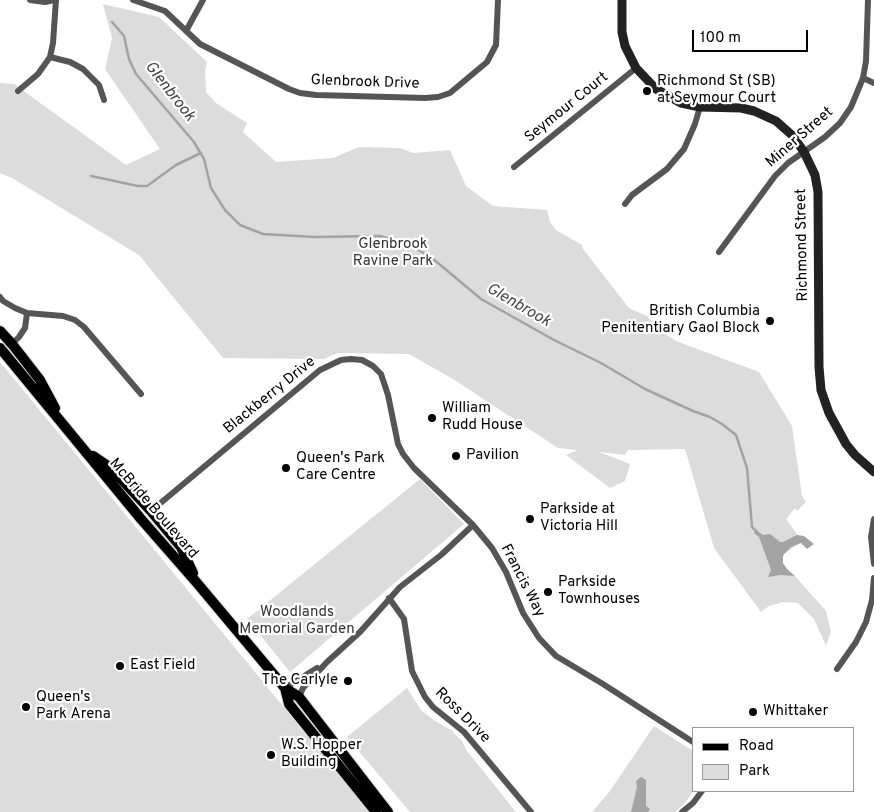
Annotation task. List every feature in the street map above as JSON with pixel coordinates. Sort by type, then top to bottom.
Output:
[{"type":"main road","points":[[0,331],[40,380],[68,431]]},
{"type":"main road","name":"McBride Boulevard","points":[[0,348],[141,519],[285,688],[299,698],[388,812]]},
{"type":"main road","points":[[82,448],[112,469],[151,511],[181,548],[197,583]]},
{"type":"main road","name":"McBride Boulevard","points":[[285,688],[289,704],[376,812]]},
{"type":"street","points":[[18,92],[38,74],[50,57],[53,43],[55,0],[45,2],[30,0]]},
{"type":"street","name":"Glenbrook Drive","points":[[133,0],[165,11],[200,44],[279,85],[300,93],[438,97],[450,93],[459,87],[487,62],[492,55],[496,45],[498,0]]},
{"type":"street","points":[[186,31],[203,0]]},
{"type":"street","name":"Richmond Street","points":[[622,0],[622,32],[625,46],[636,68],[662,94],[682,103],[700,107],[741,108],[754,111],[776,121],[794,136],[804,152],[815,175],[818,192],[819,367],[821,390],[829,413],[846,444],[874,472]]},
{"type":"street","name":"Miner Street","points":[[719,252],[774,176],[786,164],[825,137],[840,123],[851,108],[863,78],[866,61],[868,0]]},
{"type":"street","points":[[50,57],[70,62],[84,69],[99,86],[104,100]]},
{"type":"street","name":"Seymour Court","points":[[514,167],[636,68]]},
{"type":"street","points":[[863,78],[874,83]]},
{"type":"street","points":[[624,204],[632,195],[667,169],[684,149],[700,107]]},
{"type":"street","points":[[0,298],[9,305],[27,313],[63,316],[75,320],[84,327],[141,394]]},
{"type":"street","points":[[12,344],[25,328],[27,313]]},
{"type":"street","name":"Blackberry Drive","points":[[151,511],[320,370],[341,360],[362,360],[373,366],[381,374],[388,395],[398,444],[414,468]]},
{"type":"street","name":"Francis Way","points":[[414,468],[473,525],[492,548],[506,572],[523,613],[539,638],[556,656],[692,741]]},
{"type":"street","points":[[874,519],[871,537],[874,564]]},
{"type":"street","points":[[299,698],[303,688],[327,662],[360,632],[400,587],[441,555],[473,525]]},
{"type":"street","points":[[838,669],[856,642],[866,622],[872,600],[874,578]]},
{"type":"street","name":"Ross Drive","points":[[389,598],[404,619],[412,671],[425,697],[433,707],[464,732],[531,812]]},
{"type":"street","points":[[285,688],[327,662]]},
{"type":"street","points":[[682,812],[701,792]]},
{"type":"green space","name":"Glenbrook Ravine Park","points":[[103,4],[159,17],[207,62],[205,71],[206,92],[216,103],[247,123],[243,132],[276,162],[333,158],[359,147],[400,148],[413,153],[450,150],[466,186],[493,206],[547,210],[550,222],[556,230],[582,245],[583,249],[629,308],[647,316],[659,330],[676,341],[759,372],[792,426],[802,496],[806,502],[797,511],[795,508],[786,519],[802,541],[775,561],[789,574],[795,576],[826,611],[831,631],[826,646],[814,619],[798,603],[783,602],[769,606],[761,612],[714,548],[685,449],[628,450],[625,455],[599,452],[630,464],[625,481],[610,488],[566,455],[578,450],[558,448],[453,379],[409,354],[338,353],[324,359],[223,358],[139,255],[12,178],[0,173],[0,83],[14,84],[126,165],[160,149],[105,69],[112,38]]},
{"type":"green space","points":[[0,362],[116,503],[370,812],[0,812]]},
{"type":"green space","name":"Woodlands Memorial Garden","points":[[420,479],[464,524],[290,672],[247,619]]},
{"type":"green space","points":[[407,688],[421,710],[451,730],[462,741],[467,751],[516,812],[410,812],[347,737]]},
{"type":"green space","points":[[654,726],[692,750],[693,792],[675,812],[592,812],[610,791]]},
{"type":"shaded area","points":[[756,530],[763,535],[770,534],[780,542],[797,535],[804,536],[814,544],[807,549],[801,543],[791,547],[783,556],[783,563],[795,576],[781,575],[768,577],[771,570],[759,537],[754,533]]},
{"type":"shaded area","points":[[641,777],[646,780],[646,806],[650,809],[648,812],[631,812],[637,787],[636,781]]},
{"type":"waterway","name":"Glenbrook","points":[[112,22],[124,36],[129,59],[136,74],[194,142],[204,159],[211,188],[225,210],[240,225],[263,234],[315,237],[380,236],[408,244],[432,258],[481,299],[554,340],[601,363],[645,389],[722,424],[736,435],[747,468],[752,527],[757,532]]},
{"type":"waterway","points":[[91,176],[138,186],[147,186],[176,165],[201,153]]},
{"type":"place","name":"Richmond St (SB) at Seymour Court","points":[[647,91]]},
{"type":"place","name":"British Columbia Penitentiary Gaol Block","points":[[770,321]]},
{"type":"place","name":"William Rudd House","points":[[432,418]]},
{"type":"place","name":"Pavilion","points":[[456,456]]},
{"type":"place","name":"Queen's Park Care Centre","points":[[286,468]]},
{"type":"place","name":"Parkside at Victoria Hill","points":[[530,519]]},
{"type":"place","name":"Parkside Townhouses","points":[[548,592]]},
{"type":"place","name":"East Field","points":[[120,666]]},
{"type":"place","name":"The Carlyle","points":[[348,681]]},
{"type":"place","name":"Queen's Park Arena","points":[[26,707]]},
{"type":"place","name":"Whittaker","points":[[753,712]]},
{"type":"place","name":"W.S. Hopper Building","points":[[271,755]]}]
